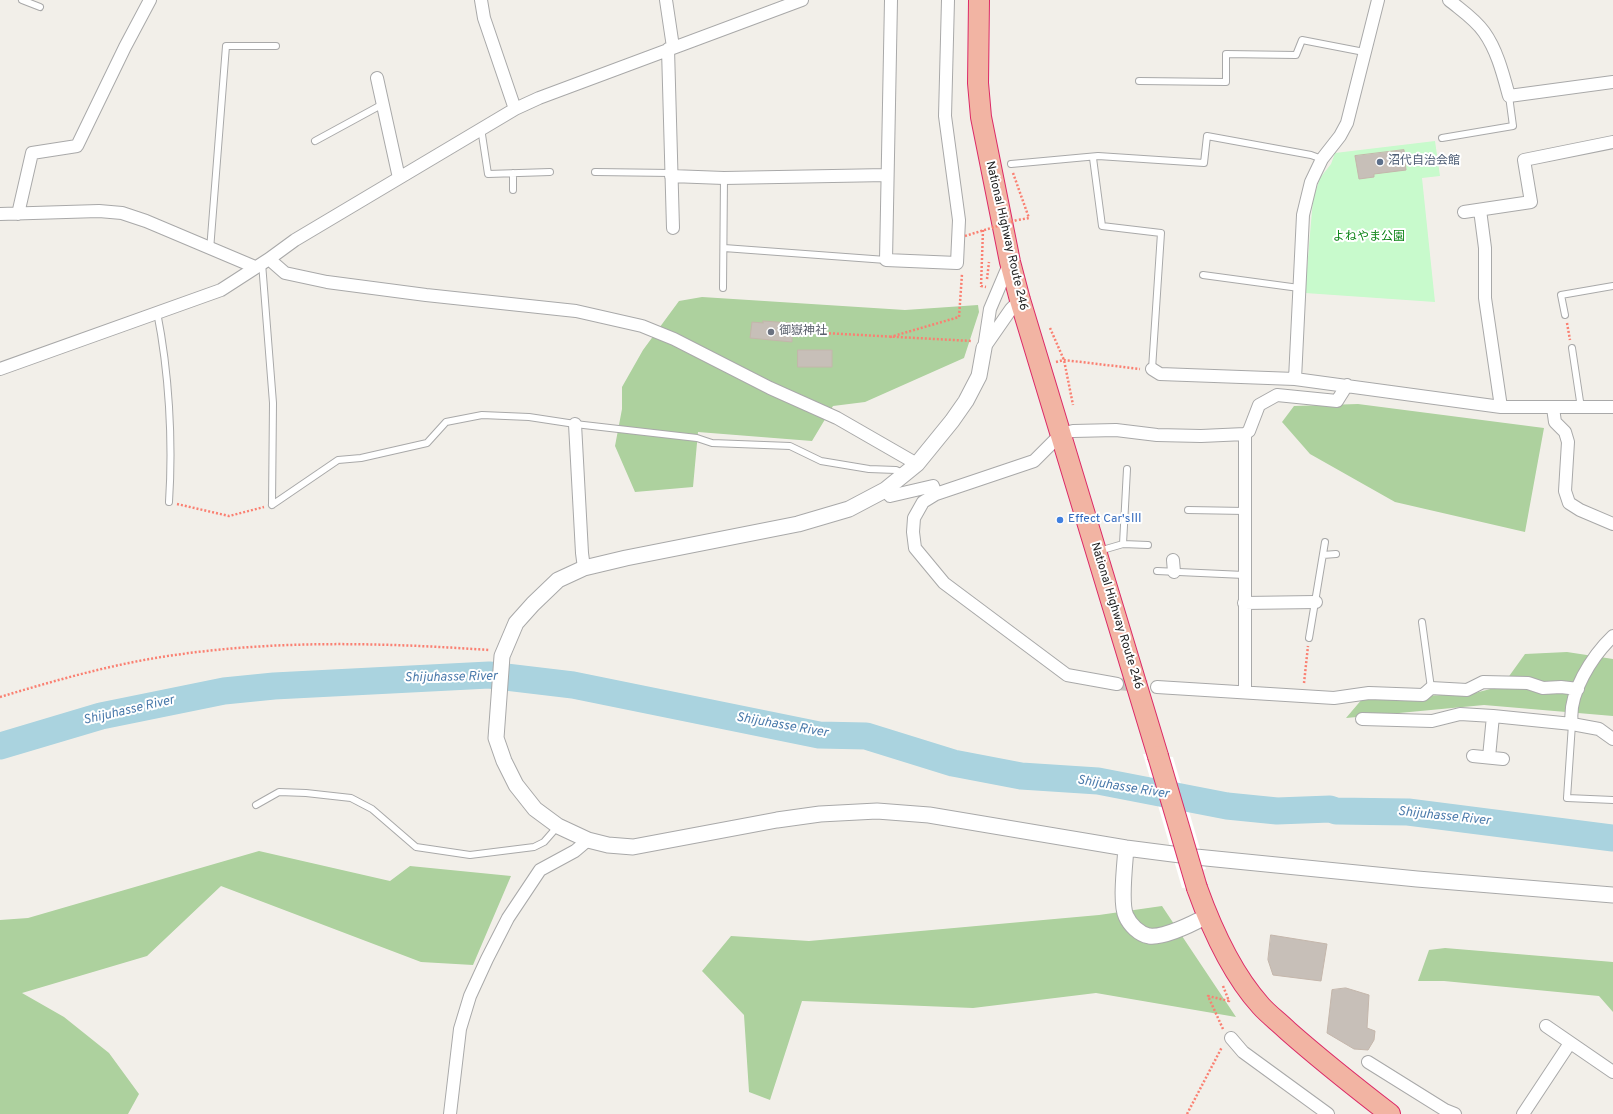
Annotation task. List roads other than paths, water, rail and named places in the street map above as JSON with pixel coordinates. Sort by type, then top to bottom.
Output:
[{"type":"highway","name":"National Highway Route 246","points":[[979,0],[978,83],[981,117],[1010,262],[1020,300],[1207,916],[1240,978],[1261,1006],[1317,1057],[1390,1114]]},
{"type":"street","points":[[18,214],[32,153],[77,146],[125,47],[150,0]]},
{"type":"street","points":[[481,0],[484,18],[515,109]]},
{"type":"street","points":[[666,0],[670,48],[673,228]]},
{"type":"street","points":[[0,369],[220,290],[295,240],[515,109],[539,98],[782,3],[802,0]]},
{"type":"street","points":[[891,0],[886,260],[957,263],[959,220],[945,116],[948,0]]},
{"type":"street","points":[[1295,379],[1303,215],[1311,182],[1322,159],[1340,136],[1347,123],[1378,0]]},
{"type":"street","points":[[1449,0],[1477,24],[1485,33],[1501,66],[1509,96],[1613,82]]},
{"type":"street","points":[[377,78],[399,178]]},
{"type":"street","points":[[1464,212],[1531,202],[1524,160],[1613,142]]},
{"type":"street","points":[[671,175],[724,178],[887,176]]},
{"type":"street","points":[[1480,210],[1485,248],[1485,298],[1501,407]]},
{"type":"street","points":[[0,214],[99,211],[122,213],[146,221],[210,250],[262,263],[285,273],[327,282],[426,295],[576,311],[642,326],[674,339],[770,388],[837,418],[917,464]]},
{"type":"street","points":[[1010,262],[990,309],[978,376],[966,401],[952,421],[917,464],[885,490],[848,508],[798,524],[626,558],[584,568],[558,580],[516,623],[503,653],[496,738],[504,761],[516,785],[535,809],[558,826],[588,840],[608,845],[633,847],[777,820],[820,814],[877,811],[929,815],[1126,848],[1409,878],[1613,895]]},
{"type":"street","points":[[984,345],[1020,300]]},
{"type":"street","points":[[1152,369],[1160,374],[1295,379],[1501,407],[1613,407]]},
{"type":"street","points":[[1117,684],[1068,675],[944,583],[915,548],[913,532],[914,518],[923,502],[936,494],[1034,461],[1061,434],[1078,430],[1116,430],[1156,435],[1245,434],[1249,431],[1259,405],[1277,395],[1337,401],[1347,385]]},
{"type":"street","points":[[1553,408],[1556,422],[1565,432],[1568,442],[1565,491],[1569,503],[1580,510],[1613,524]]},
{"type":"street","points":[[575,424],[584,568]]},
{"type":"street","points":[[1245,434],[1245,691]]},
{"type":"street","points":[[885,490],[890,496],[933,486],[936,494]]},
{"type":"street","points":[[1244,603],[1316,602]]},
{"type":"street","points":[[1572,724],[1571,716],[1578,689],[1588,666],[1613,636]]},
{"type":"street","points":[[1157,687],[1245,691],[1334,698],[1369,694],[1424,695],[1430,688],[1467,690],[1483,682],[1528,683],[1543,688],[1561,687],[1578,689]]},
{"type":"street","points":[[1362,719],[1432,721],[1460,714],[1493,716],[1572,724],[1599,729],[1613,739]]},
{"type":"street","points":[[1489,757],[1493,716]]},
{"type":"street","points":[[1473,756],[1503,759]]},
{"type":"street","points":[[450,1114],[460,1029],[470,996],[487,959],[508,918],[540,870],[575,851],[588,840]]},
{"type":"street","points":[[1126,848],[1123,895],[1125,916],[1137,931],[1149,936],[1165,933],[1190,926],[1207,916]]},
{"type":"street","points":[[1546,1026],[1613,1072]]},
{"type":"street","points":[[1230,1039],[1243,1052],[1328,1114]]},
{"type":"street","points":[[1523,1114],[1570,1043]]},
{"type":"street","points":[[1368,1062],[1445,1110],[1455,1114]]},
{"type":"lane","points":[[22,0],[40,7]]},
{"type":"lane","points":[[1139,81],[1226,82],[1226,54],[1296,55],[1302,40],[1364,52]]},
{"type":"lane","points":[[210,250],[226,46],[276,46]]},
{"type":"lane","points":[[1442,138],[1513,126],[1509,96]]},
{"type":"lane","points":[[315,141],[383,104]]},
{"type":"lane","points":[[481,128],[488,174],[550,172]]},
{"type":"lane","points":[[1011,164],[1093,158],[1204,162],[1207,136],[1310,155],[1322,159]]},
{"type":"lane","points":[[1093,158],[1102,226],[1161,233],[1152,369]]},
{"type":"lane","points":[[595,172],[671,175]]},
{"type":"lane","points":[[513,173],[513,190]]},
{"type":"lane","points":[[723,288],[724,178]]},
{"type":"lane","points":[[724,248],[886,260]]},
{"type":"lane","points":[[262,263],[273,403],[272,505],[335,462],[427,444],[446,422],[482,415],[529,417],[575,424],[697,438],[712,443],[790,446],[821,461],[869,469],[896,470],[905,474]]},
{"type":"lane","points":[[1203,275],[1299,288]]},
{"type":"lane","points":[[1565,315],[1562,295],[1613,286]]},
{"type":"lane","points":[[158,312],[168,404],[171,468],[169,502]]},
{"type":"lane","points":[[1572,348],[1581,408]]},
{"type":"lane","points":[[1123,544],[1127,468]]},
{"type":"lane","points":[[1188,510],[1245,511]]},
{"type":"lane","points":[[1309,638],[1325,542]]},
{"type":"lane","points":[[1096,552],[1123,544],[1148,545]]},
{"type":"lane","points":[[1323,555],[1336,554]]},
{"type":"lane","points":[[1156,571],[1173,566],[1244,575]]},
{"type":"lane","points":[[1422,622],[1430,688]]},
{"type":"lane","points":[[1572,724],[1568,798],[1613,800]]},
{"type":"lane","points":[[256,805],[279,792],[306,793],[351,798],[372,809],[416,847],[470,855],[534,847],[544,842],[558,826]]},
{"type":"waterway","name":"Shijuhasse River","points":[[0,746],[101,716],[224,691],[274,686],[489,675],[573,685],[819,735],[866,736],[953,763],[1021,776],[1098,781],[1227,806],[1277,811],[1330,809],[1336,811],[1408,812],[1613,838]]},
{"type":"tunnel","points":[[1117,684],[1157,687]]},
{"type":"place","name":"沼代自治会館","points":[[1380,162]]},
{"type":"place","name":"御嶽神社","points":[[771,332]]},
{"type":"place","name":"Effect Car'sⅢ","points":[[1060,520]]},
{"type":"park label","name":"よねやま公園","points":[[1369,238]]}]
